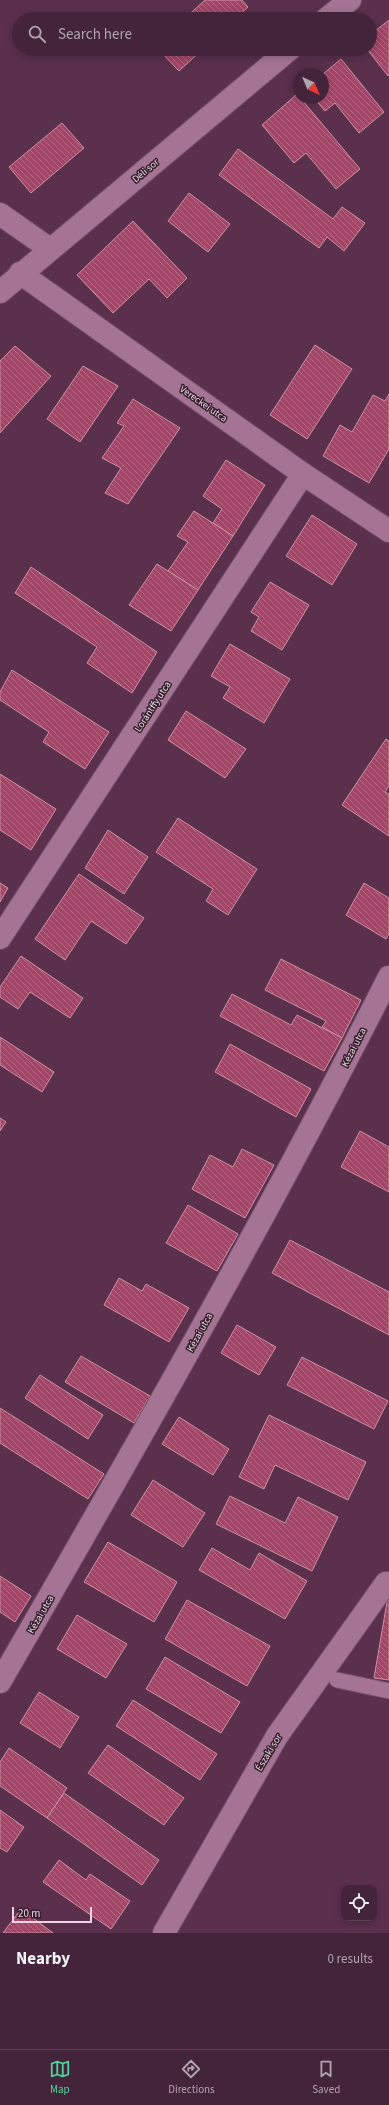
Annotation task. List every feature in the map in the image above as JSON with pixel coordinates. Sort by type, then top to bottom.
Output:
[{"type":"street","name":"Déli sor","points":[[0,292],[20,273],[282,56]]},
{"type":"street","points":[[0,214],[50,249]]},
{"type":"street","name":"Vereckei utca","points":[[20,273],[303,474],[389,531]]},
{"type":"street","name":"Lorántffy utca","points":[[0,938],[303,474]]},
{"type":"street","name":"Kézai utca","points":[[0,1682],[137,1445],[344,1065],[389,976]]},
{"type":"street","name":"Északi sor","points":[[164,1933],[277,1736],[382,1589],[389,1582]]},
{"type":"lane","points":[[337,1680],[389,1691]]},
{"type":"building","points":[[205,0],[242,0],[248,7],[243,12],[192,12]]},
{"type":"building","points":[[389,20],[388,76],[372,56],[377,56],[377,29]]},
{"type":"building","points":[[165,56],[195,56],[179,71]]},
{"type":"building","points":[[341,59],[384,112],[359,133],[335,103],[325,111],[319,104],[329,104],[329,69]]},
{"type":"building","points":[[293,98],[293,104],[305,104],[360,169],[336,189],[306,153],[294,163],[262,125]]},
{"type":"building","points":[[62,123],[84,148],[31,193],[9,167]]},
{"type":"building","points":[[238,149],[333,219],[342,207],[365,223],[344,251],[327,237],[319,248],[219,175]]},
{"type":"building","points":[[189,193],[230,224],[208,252],[168,221]]},
{"type":"building","points":[[133,221],[187,278],[167,298],[149,279],[113,313],[77,275]]},
{"type":"building","points":[[315,345],[352,369],[307,439],[270,415]]},
{"type":"building","points":[[15,346],[51,376],[0,433],[0,361]]},
{"type":"building","points":[[83,366],[118,386],[80,442],[47,419]]},
{"type":"building","points":[[389,394],[389,449],[369,483],[323,456],[340,425],[352,432],[373,395],[385,401]]},
{"type":"building","points":[[133,399],[180,428],[128,504],[105,493],[121,468],[102,458],[124,426],[117,423]]},
{"type":"building","points":[[226,460],[265,485],[233,536],[213,523],[222,509],[203,496]]},
{"type":"building","points":[[194,511],[233,536],[198,590],[168,571],[188,542],[177,536]]},
{"type":"building","points":[[312,515],[357,544],[332,585],[286,556]]},
{"type":"building","points":[[157,564],[198,590],[171,631],[129,605]]},
{"type":"building","points":[[31,567],[157,652],[132,693],[87,663],[97,647],[15,593]]},
{"type":"building","points":[[270,582],[309,605],[282,650],[251,631],[259,617],[251,612]]},
{"type":"building","points":[[230,644],[290,679],[264,723],[223,698],[230,687],[211,676]]},
{"type":"building","points":[[12,670],[109,732],[85,769],[43,742],[49,732],[0,700],[0,692]]},
{"type":"building","points":[[186,711],[246,749],[225,778],[168,740]]},
{"type":"building","points":[[386,739],[389,741],[389,786],[385,792],[389,794],[389,836],[342,805]]},
{"type":"building","points":[[0,774],[56,809],[31,850],[0,830]]},
{"type":"building","points":[[178,818],[257,869],[228,915],[206,901],[213,889],[156,852]]},
{"type":"building","points":[[108,830],[148,857],[124,894],[85,868]]},
{"type":"building","points":[[79,874],[144,918],[126,944],[91,921],[65,960],[35,939]]},
{"type":"building","points":[[0,883],[8,888],[0,902]]},
{"type":"building","points":[[364,883],[389,898],[389,934],[386,939],[346,915]]},
{"type":"building","points":[[21,956],[83,998],[70,1018],[30,992],[18,1009],[0,997],[0,987]]},
{"type":"building","points":[[281,959],[361,1000],[342,1038],[322,1027],[326,1021],[265,990]]},
{"type":"building","points":[[232,994],[291,1025],[297,1015],[342,1038],[324,1071],[220,1016]]},
{"type":"building","points":[[0,1037],[54,1072],[42,1092],[0,1065]]},
{"type":"building","points":[[230,1044],[311,1089],[296,1117],[215,1072]]},
{"type":"building","points":[[0,1118],[6,1122],[0,1131]]},
{"type":"building","points":[[360,1131],[389,1147],[389,1192],[341,1167]]},
{"type":"building","points":[[242,1149],[274,1165],[245,1218],[192,1189],[210,1155],[233,1167]]},
{"type":"building","points":[[188,1205],[238,1234],[217,1271],[166,1243]]},
{"type":"building","points":[[290,1240],[389,1292],[389,1335],[272,1273]]},
{"type":"building","points":[[119,1278],[142,1291],[146,1284],[189,1308],[169,1342],[104,1305]]},
{"type":"building","points":[[237,1325],[276,1347],[259,1375],[221,1353]]},
{"type":"building","points":[[81,1356],[150,1396],[134,1423],[65,1382]]},
{"type":"building","points":[[302,1357],[388,1401],[374,1429],[287,1385]]},
{"type":"building","points":[[40,1375],[103,1415],[88,1439],[25,1398]]},
{"type":"building","points":[[0,1408],[104,1474],[88,1499],[0,1443]]},
{"type":"building","points":[[269,1415],[366,1462],[348,1500],[275,1465],[264,1489],[239,1477]]},
{"type":"building","points":[[179,1417],[229,1449],[213,1475],[162,1444]]},
{"type":"building","points":[[153,1480],[205,1513],[183,1547],[131,1515]]},
{"type":"building","points":[[230,1496],[285,1523],[298,1497],[338,1517],[312,1571],[216,1524]]},
{"type":"building","points":[[108,1542],[177,1582],[154,1622],[84,1582]]},
{"type":"building","points":[[212,1548],[250,1570],[259,1553],[307,1581],[285,1619],[199,1570]]},
{"type":"building","points":[[0,1576],[31,1596],[15,1622],[0,1612]]},
{"type":"building","points":[[389,1596],[389,1680],[374,1678]]},
{"type":"building","points":[[187,1600],[270,1646],[247,1686],[165,1639]]},
{"type":"building","points":[[77,1615],[127,1644],[106,1678],[57,1649]]},
{"type":"building","points":[[165,1657],[240,1702],[221,1733],[146,1689]]},
{"type":"building","points":[[39,1692],[79,1717],[60,1748],[20,1723]]},
{"type":"building","points":[[133,1700],[217,1754],[200,1780],[116,1726]]},
{"type":"building","points":[[108,1745],[184,1798],[164,1825],[88,1773]]},
{"type":"building","points":[[9,1748],[67,1788],[47,1818],[0,1786],[0,1762]]},
{"type":"building","points":[[64,1793],[159,1860],[142,1885],[47,1818]]},
{"type":"building","points":[[0,1810],[24,1827],[7,1852],[0,1848]]},
{"type":"building","points":[[59,1860],[86,1880],[90,1874],[130,1901],[111,1929],[43,1882]]},
{"type":"building","points":[[21,1909],[53,1933],[3,1933]]}]
